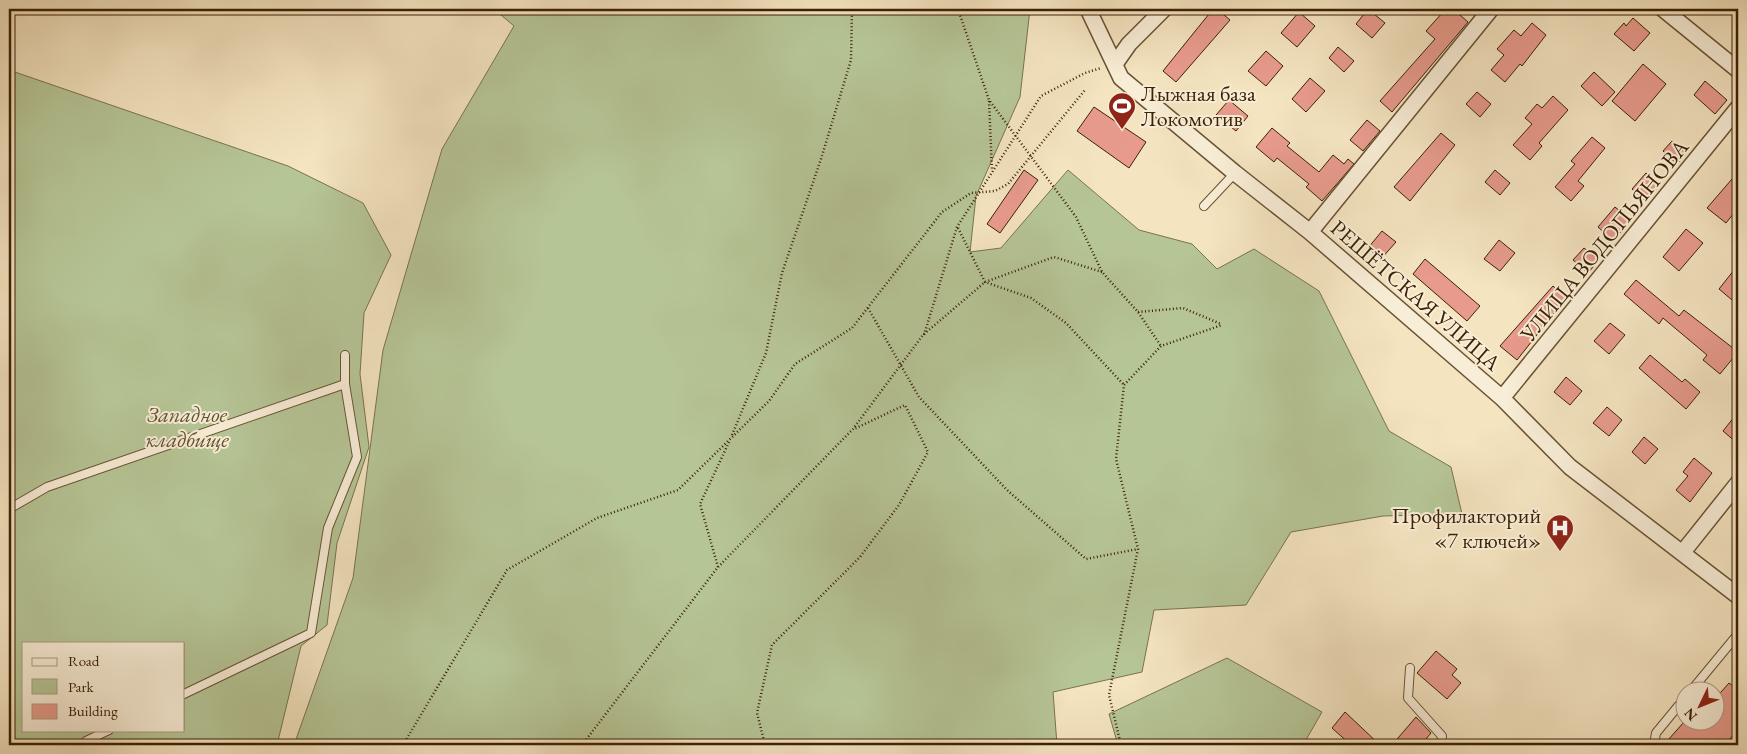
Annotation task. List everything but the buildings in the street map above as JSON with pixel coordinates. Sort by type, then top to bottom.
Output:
[{"type":"street","name":"РЕШЁТСКАЯ УЛИЦА","points":[[1088,9],[1121,78],[1235,173],[1310,232],[1502,398],[1570,467],[1738,596]]},
{"type":"street","points":[[1114,64],[1129,44],[1164,9]]},
{"type":"street","points":[[1310,232],[1491,9]]},
{"type":"street","points":[[1663,9],[1738,70]]},
{"type":"street","name":"УЛИЦА ВОДОПЬЯНОВА","points":[[1502,398],[1738,108]]},
{"type":"street","points":[[1683,552],[1738,483]]},
{"type":"lane","points":[[1204,206],[1235,173]]},
{"type":"lane","points":[[185,694],[310,633],[328,528],[357,457],[345,384],[344,355]]},
{"type":"lane","points":[[9,509],[47,487],[345,384]]},
{"type":"lane","points":[[1698,682],[1738,634]]},
{"type":"lane","points":[[1410,668],[1408,698],[1442,736],[1441,745]]},
{"type":"lane","points":[[1654,745],[1656,733],[1674,711]]},
{"type":"lane","points":[[86,742],[105,732]]},
{"type":"path","points":[[718,567],[700,504],[732,437],[766,353],[782,273],[821,159],[851,60],[852,9]]},
{"type":"path","points":[[958,9],[989,100],[992,172]]},
{"type":"path","points":[[924,336],[957,227],[1041,96],[1085,74],[1114,64]]},
{"type":"path","points":[[403,745],[507,570],[597,518],[678,490],[769,401],[795,364],[852,328],[942,212],[971,193],[995,191],[1008,184],[1085,90]]},
{"type":"path","points":[[989,100],[1076,217],[1102,272],[1138,312],[1161,346]]},
{"type":"path","points":[[957,227],[985,282],[1032,298],[1066,323],[1124,385]]},
{"type":"path","points":[[583,745],[718,567],[852,429],[924,336],[985,282],[1054,257],[1102,272]]},
{"type":"path","points":[[867,307],[920,397],[1007,490],[1086,559],[1138,549]]},
{"type":"path","points":[[1121,745],[1109,695],[1138,549],[1116,459],[1124,385],[1161,346],[1222,325],[1183,308],[1138,312]]},
{"type":"path","points":[[765,745],[757,713],[772,645],[860,557],[899,505],[928,452],[905,405],[852,429]]},
{"type":"green space","points":[[494,9],[1030,9],[1020,97],[976,196],[970,252],[1001,248],[1068,170],[1139,230],[1192,244],[1217,269],[1254,249],[1319,291],[1389,431],[1451,467],[1462,514],[1383,516],[1291,532],[1246,605],[1154,610],[1142,672],[1053,692],[1057,745],[294,745],[353,578],[383,350],[442,149],[514,26]]},
{"type":"green space","name":"Западное кладбище","points":[[9,70],[288,166],[363,203],[391,255],[364,313],[360,374],[369,447],[337,543],[327,625],[301,646],[277,745],[9,745]]},
{"type":"green space","points":[[1227,658],[1322,712],[1303,745],[1118,745],[1109,714]]},
{"type":"place","name":"Лыжная база Локомотив","points":[[1122,130]]},
{"type":"place","name":"Профилакторий «7 ключей»","points":[[1560,552]]}]
